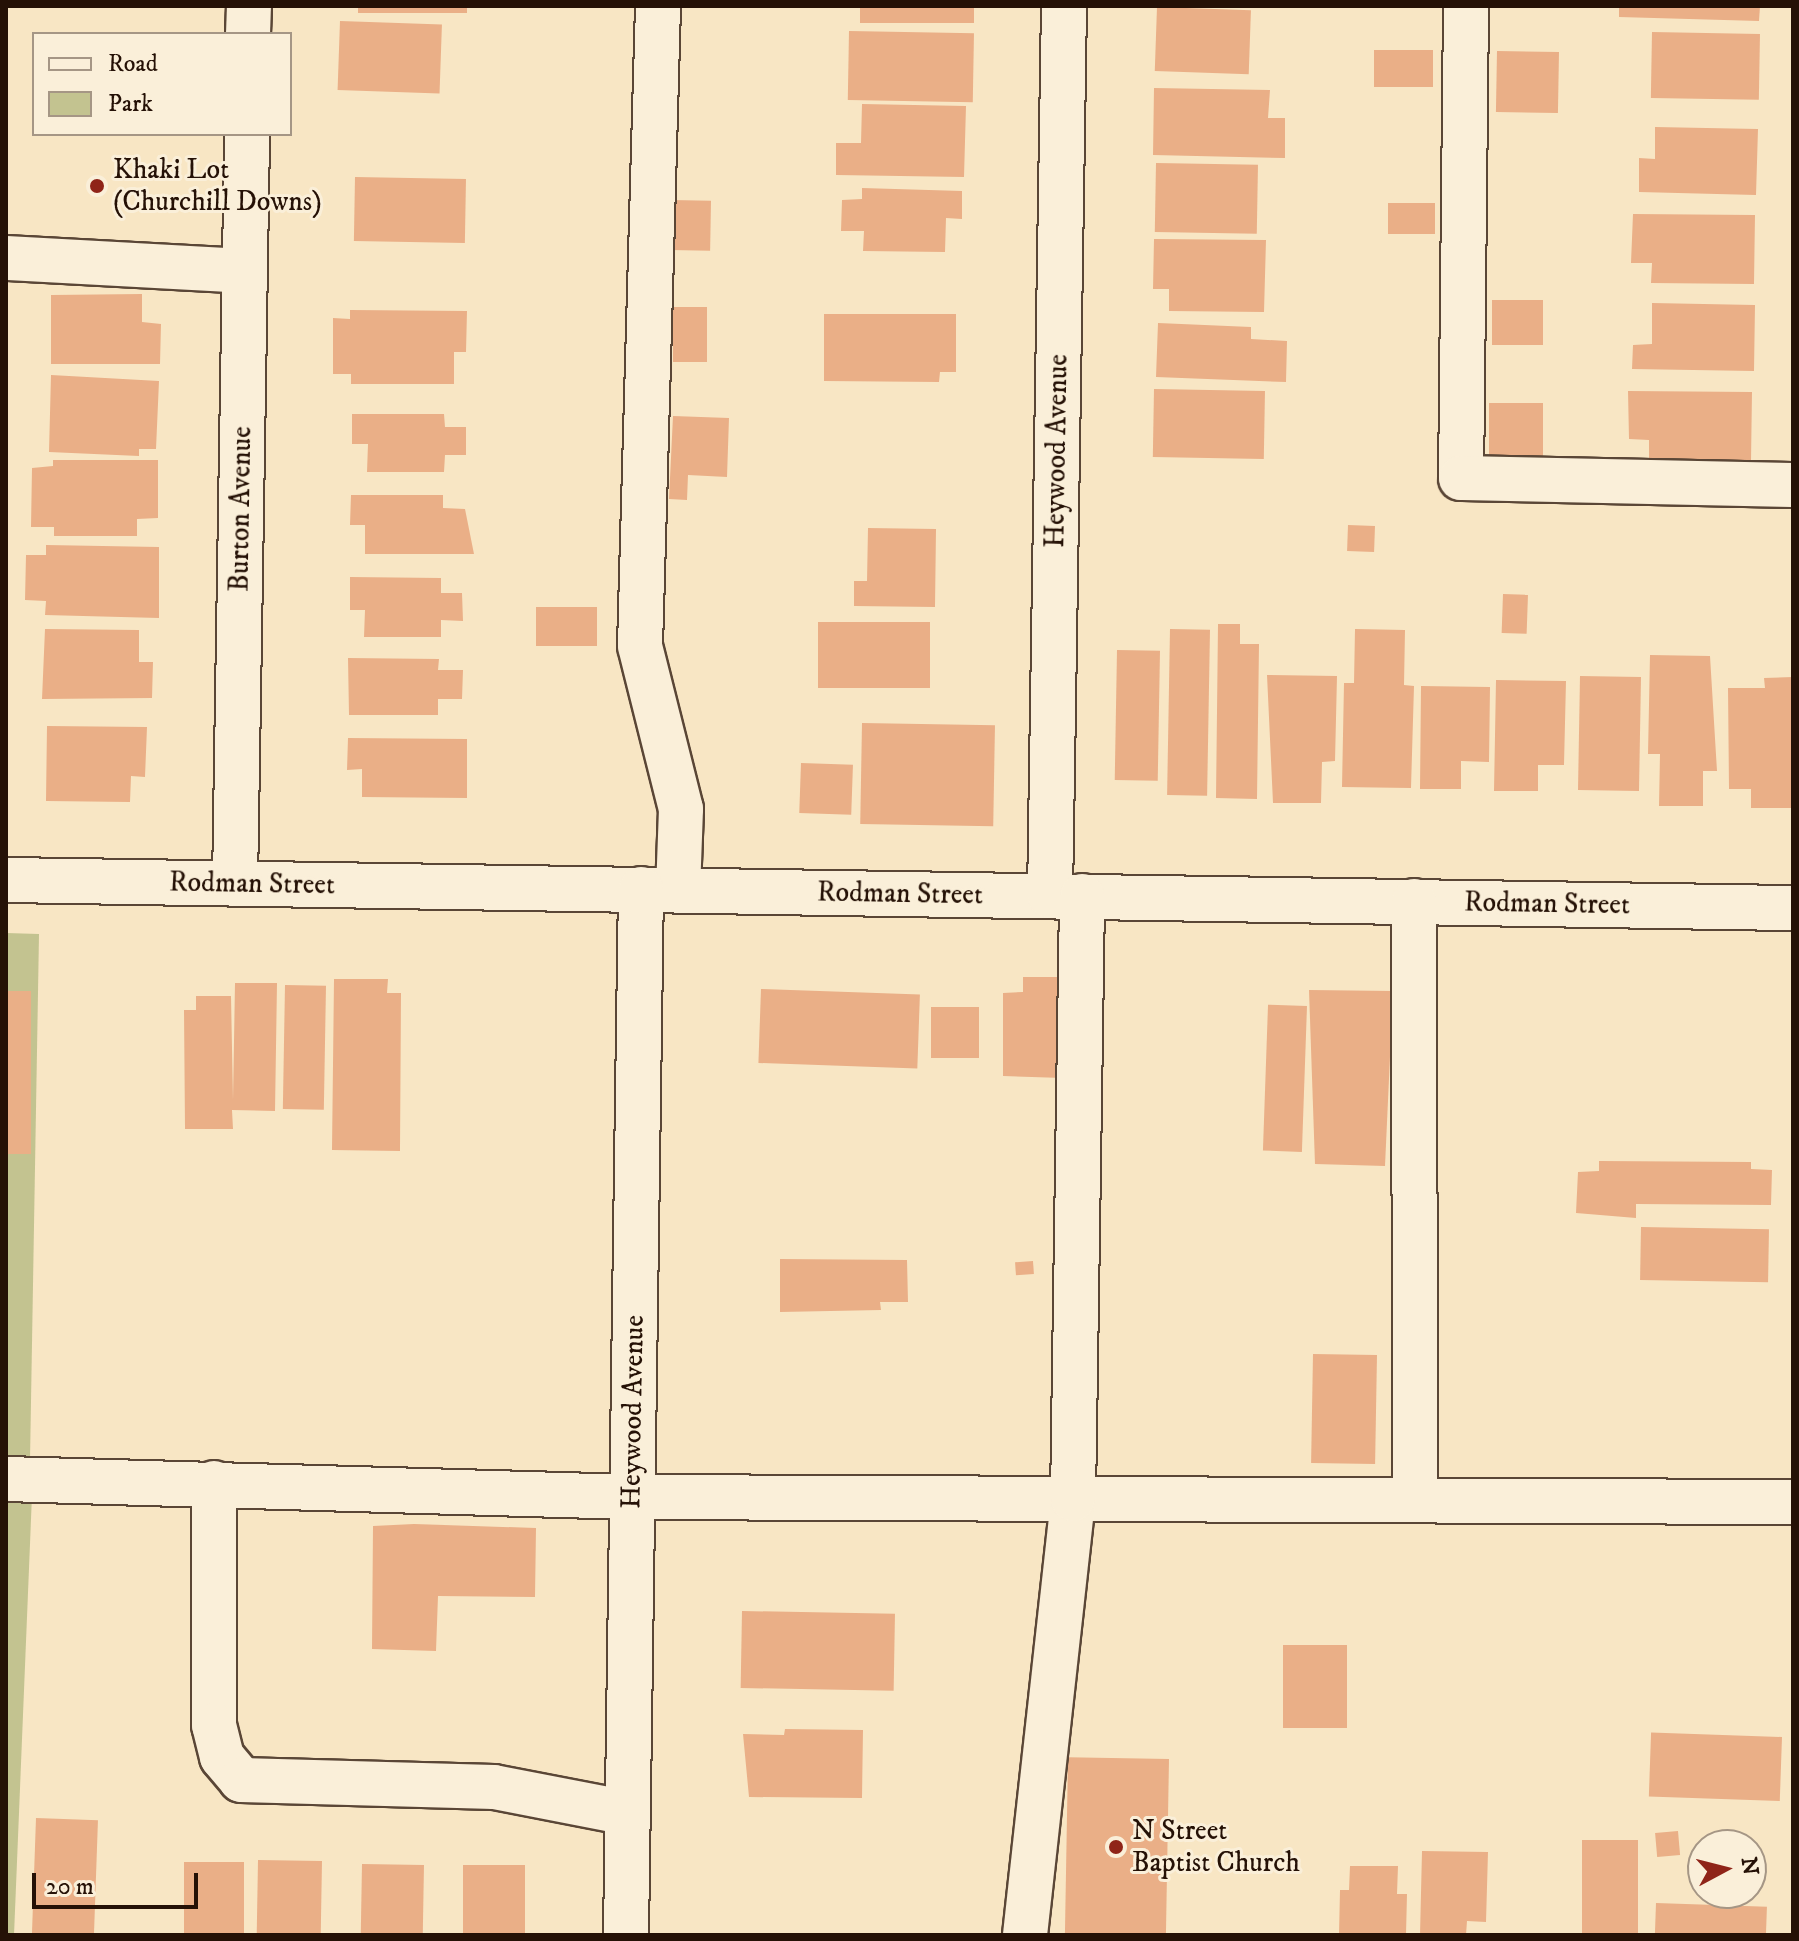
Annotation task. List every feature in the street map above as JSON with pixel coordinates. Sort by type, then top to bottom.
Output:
[{"type":"street","points":[[248,32],[249,6]]},
{"type":"street","name":"Heywood Avenue","points":[[626,1935],[632,1497],[660,890],[681,809],[640,646],[658,6]]},
{"type":"street","name":"Heywood Avenue","points":[[1025,1935],[1073,1499],[1066,896],[1064,6]]},
{"type":"street","points":[[1466,6],[1461,478],[1793,485]]},
{"type":"street","name":"Burton Avenue","points":[[235,884],[247,136]]},
{"type":"street","points":[[6,258],[245,271]]},
{"type":"street","name":"Rodman Street","points":[[6,880],[1793,908]]},
{"type":"street","points":[[1414,901],[1415,1500]]},
{"type":"street","points":[[6,1479],[632,1497],[1793,1502]]},
{"type":"street","points":[[214,1483],[214,1725],[222,1757],[241,1780],[494,1787],[628,1813]]},
{"type":"green space","points":[[6,933],[39,934],[30,1460],[6,1459]]},
{"type":"green space","points":[[32,1495],[14,1935],[6,1935],[6,1496]]},
{"type":"building","points":[[358,6],[467,6],[467,13],[358,13]]},
{"type":"building","points":[[860,6],[974,6],[974,23],[860,23]]},
{"type":"building","points":[[1619,6],[1760,6],[1759,21],[1619,17]]},
{"type":"building","points":[[1157,7],[1251,10],[1249,74],[1155,71]]},
{"type":"building","points":[[340,21],[442,25],[440,94],[338,90]]},
{"type":"building","points":[[849,31],[974,33],[973,102],[848,100]]},
{"type":"building","points":[[1652,32],[1760,34],[1759,100],[1651,98]]},
{"type":"building","points":[[1374,50],[1433,50],[1433,87],[1374,87]]},
{"type":"building","points":[[1497,51],[1559,52],[1558,113],[1496,112]]},
{"type":"building","points":[[1154,88],[1270,90],[1268,118],[1285,118],[1285,158],[1153,155]]},
{"type":"building","points":[[862,104],[966,106],[964,177],[836,175],[836,143],[861,143]]},
{"type":"building","points":[[1655,127],[1758,129],[1756,195],[1639,192],[1639,158],[1655,159]]},
{"type":"building","points":[[1156,163],[1258,165],[1257,234],[1155,232]]},
{"type":"building","points":[[355,177],[466,179],[465,243],[354,241]]},
{"type":"building","points":[[862,188],[962,191],[962,219],[946,218],[945,252],[863,251],[864,231],[841,231],[842,200],[862,199]]},
{"type":"building","points":[[671,200],[711,201],[710,251],[670,250]]},
{"type":"building","points":[[1388,203],[1435,203],[1435,234],[1388,234]]},
{"type":"building","points":[[1633,214],[1755,215],[1754,284],[1651,283],[1652,263],[1631,263]]},
{"type":"building","points":[[1154,239],[1266,240],[1264,312],[1169,311],[1169,289],[1153,289]]},
{"type":"building","points":[[142,294],[142,322],[161,324],[160,364],[51,364],[51,295]]},
{"type":"building","points":[[1492,300],[1543,300],[1543,345],[1492,345]]},
{"type":"building","points":[[1652,303],[1755,305],[1754,371],[1632,369],[1633,345],[1652,344]]},
{"type":"building","points":[[673,307],[707,307],[707,362],[673,362]]},
{"type":"building","points":[[350,310],[467,311],[466,352],[454,352],[454,384],[351,384],[351,374],[333,374],[333,318],[350,319]]},
{"type":"building","points":[[824,314],[956,314],[956,372],[940,372],[939,382],[824,381]]},
{"type":"building","points":[[1158,323],[1251,327],[1251,339],[1287,341],[1286,382],[1156,377]]},
{"type":"building","points":[[51,375],[159,381],[156,449],[139,449],[139,456],[49,452]]},
{"type":"building","points":[[1154,389],[1265,391],[1264,459],[1153,457]]},
{"type":"building","points":[[1628,391],[1752,392],[1751,461],[1649,460],[1649,440],[1629,439]]},
{"type":"building","points":[[1489,403],[1543,403],[1543,457],[1489,457]]},
{"type":"building","points":[[352,414],[444,414],[445,427],[466,427],[466,455],[445,455],[444,472],[367,472],[368,444],[352,444]]},
{"type":"building","points":[[673,416],[729,418],[727,477],[688,475],[687,500],[669,499]]},
{"type":"building","points":[[53,460],[158,460],[158,518],[137,519],[137,536],[54,536],[54,527],[31,527],[32,468],[53,466]]},
{"type":"building","points":[[351,495],[443,495],[443,508],[465,509],[474,554],[365,554],[365,525],[350,525]]},
{"type":"building","points":[[1348,525],[1375,526],[1374,552],[1347,551]]},
{"type":"building","points":[[868,528],[936,529],[935,607],[854,606],[854,581],[867,581]]},
{"type":"building","points":[[46,545],[159,547],[159,618],[45,615],[46,601],[25,600],[26,555],[46,555]]},
{"type":"building","points":[[350,577],[441,578],[441,593],[462,593],[463,621],[441,620],[441,637],[364,637],[365,610],[350,610]]},
{"type":"building","points":[[1503,594],[1528,595],[1527,634],[1502,633]]},
{"type":"building","points":[[536,607],[597,607],[597,646],[536,646]]},
{"type":"building","points":[[818,622],[930,622],[930,688],[818,688]]},
{"type":"building","points":[[1218,624],[1240,624],[1240,644],[1259,644],[1257,799],[1216,798]]},
{"type":"building","points":[[45,629],[139,630],[139,662],[153,662],[152,698],[42,699]]},
{"type":"building","points":[[1170,629],[1210,630],[1207,796],[1167,795]]},
{"type":"building","points":[[1355,629],[1405,630],[1404,685],[1414,686],[1411,788],[1342,787],[1344,683],[1354,683]]},
{"type":"building","points":[[1117,650],[1160,651],[1158,781],[1115,780]]},
{"type":"building","points":[[1650,655],[1710,656],[1717,771],[1703,771],[1703,806],[1659,806],[1660,754],[1648,754]]},
{"type":"building","points":[[348,658],[439,659],[438,670],[463,670],[462,699],[438,699],[438,715],[349,715]]},
{"type":"building","points":[[1267,675],[1337,676],[1335,761],[1322,762],[1321,803],[1273,803]]},
{"type":"building","points":[[1580,676],[1641,677],[1639,791],[1578,790]]},
{"type":"building","points":[[1793,677],[1793,808],[1751,808],[1751,789],[1729,789],[1728,688],[1765,688],[1764,678]]},
{"type":"building","points":[[1496,680],[1566,681],[1564,765],[1538,765],[1538,791],[1494,791]]},
{"type":"building","points":[[1421,686],[1490,687],[1489,762],[1461,761],[1461,789],[1420,789]]},
{"type":"building","points":[[862,723],[995,725],[993,826],[860,824]]},
{"type":"building","points":[[47,726],[147,727],[145,777],[131,776],[130,802],[46,801]]},
{"type":"building","points":[[348,738],[467,739],[467,798],[362,797],[362,769],[347,770]]},
{"type":"building","points":[[801,763],[853,765],[851,815],[799,813]]},
{"type":"building","points":[[1023,977],[1061,977],[1063,1078],[1003,1076],[1003,993],[1023,992]]},
{"type":"building","points":[[334,979],[388,979],[387,993],[401,993],[400,1151],[332,1150]]},
{"type":"building","points":[[235,983],[277,983],[275,1111],[232,1110],[233,1129],[185,1129],[184,1010],[196,1010],[196,996],[231,996],[233,1100]]},
{"type":"building","points":[[285,985],[326,986],[324,1110],[283,1109]]},
{"type":"building","points":[[761,989],[920,995],[917,1069],[758,1063]]},
{"type":"building","points":[[1309,990],[1393,991],[1385,1166],[1315,1164]]},
{"type":"building","points":[[6,991],[31,991],[31,1154],[6,1154]]},
{"type":"building","points":[[1268,1005],[1307,1006],[1302,1152],[1263,1151]]},
{"type":"building","points":[[931,1007],[979,1007],[979,1058],[931,1058]]},
{"type":"building","points":[[1599,1161],[1751,1162],[1751,1169],[1772,1170],[1771,1205],[1636,1204],[1636,1218],[1576,1213],[1578,1172],[1599,1171]]},
{"type":"building","points":[[1641,1227],[1769,1229],[1768,1282],[1640,1280]]},
{"type":"building","points":[[780,1259],[907,1260],[908,1302],[880,1302],[881,1310],[780,1312]]},
{"type":"building","points":[[1033,1261],[1034,1274],[1016,1275],[1015,1262]]},
{"type":"building","points":[[1313,1354],[1377,1355],[1375,1464],[1311,1463]]},
{"type":"building","points":[[414,1524],[536,1528],[535,1597],[438,1596],[436,1651],[372,1649],[373,1526]]},
{"type":"building","points":[[742,1611],[895,1614],[894,1691],[741,1688]]},
{"type":"building","points":[[1283,1645],[1347,1645],[1347,1728],[1283,1728]]},
{"type":"building","points":[[785,1729],[863,1730],[862,1798],[749,1797],[743,1734],[784,1735]]},
{"type":"building","points":[[1651,1732],[1782,1737],[1780,1801],[1649,1796]]},
{"type":"building","name":"N Street Baptist Church","points":[[1068,1757],[1169,1759],[1166,1935],[1065,1933]]},
{"type":"building","points":[[36,1818],[98,1820],[94,1935],[32,1935]]},
{"type":"building","points":[[1678,1831],[1680,1855],[1657,1857],[1655,1833]]},
{"type":"building","points":[[1582,1840],[1638,1840],[1638,1935],[1582,1935]]},
{"type":"building","points":[[1422,1851],[1488,1852],[1486,1922],[1467,1921],[1466,1935],[1420,1935]]},
{"type":"building","points":[[258,1860],[322,1861],[321,1935],[257,1934]]},
{"type":"building","points":[[184,1862],[244,1862],[244,1935],[184,1935]]},
{"type":"building","points":[[362,1864],[424,1865],[423,1935],[361,1935]]},
{"type":"building","points":[[463,1865],[525,1865],[525,1935],[463,1935]]},
{"type":"building","points":[[1350,1866],[1398,1866],[1397,1894],[1407,1894],[1406,1935],[1339,1935],[1340,1890],[1349,1890]]},
{"type":"building","points":[[1656,1903],[1687,1904],[1687,1909],[1767,1909],[1766,1935],[1655,1935]]},
{"type":"place","name":"Khaki Lot (Churchill Downs)","points":[[97,186]]},
{"type":"place","name":"N Street Baptist Church","points":[[1116,1847]]}]
